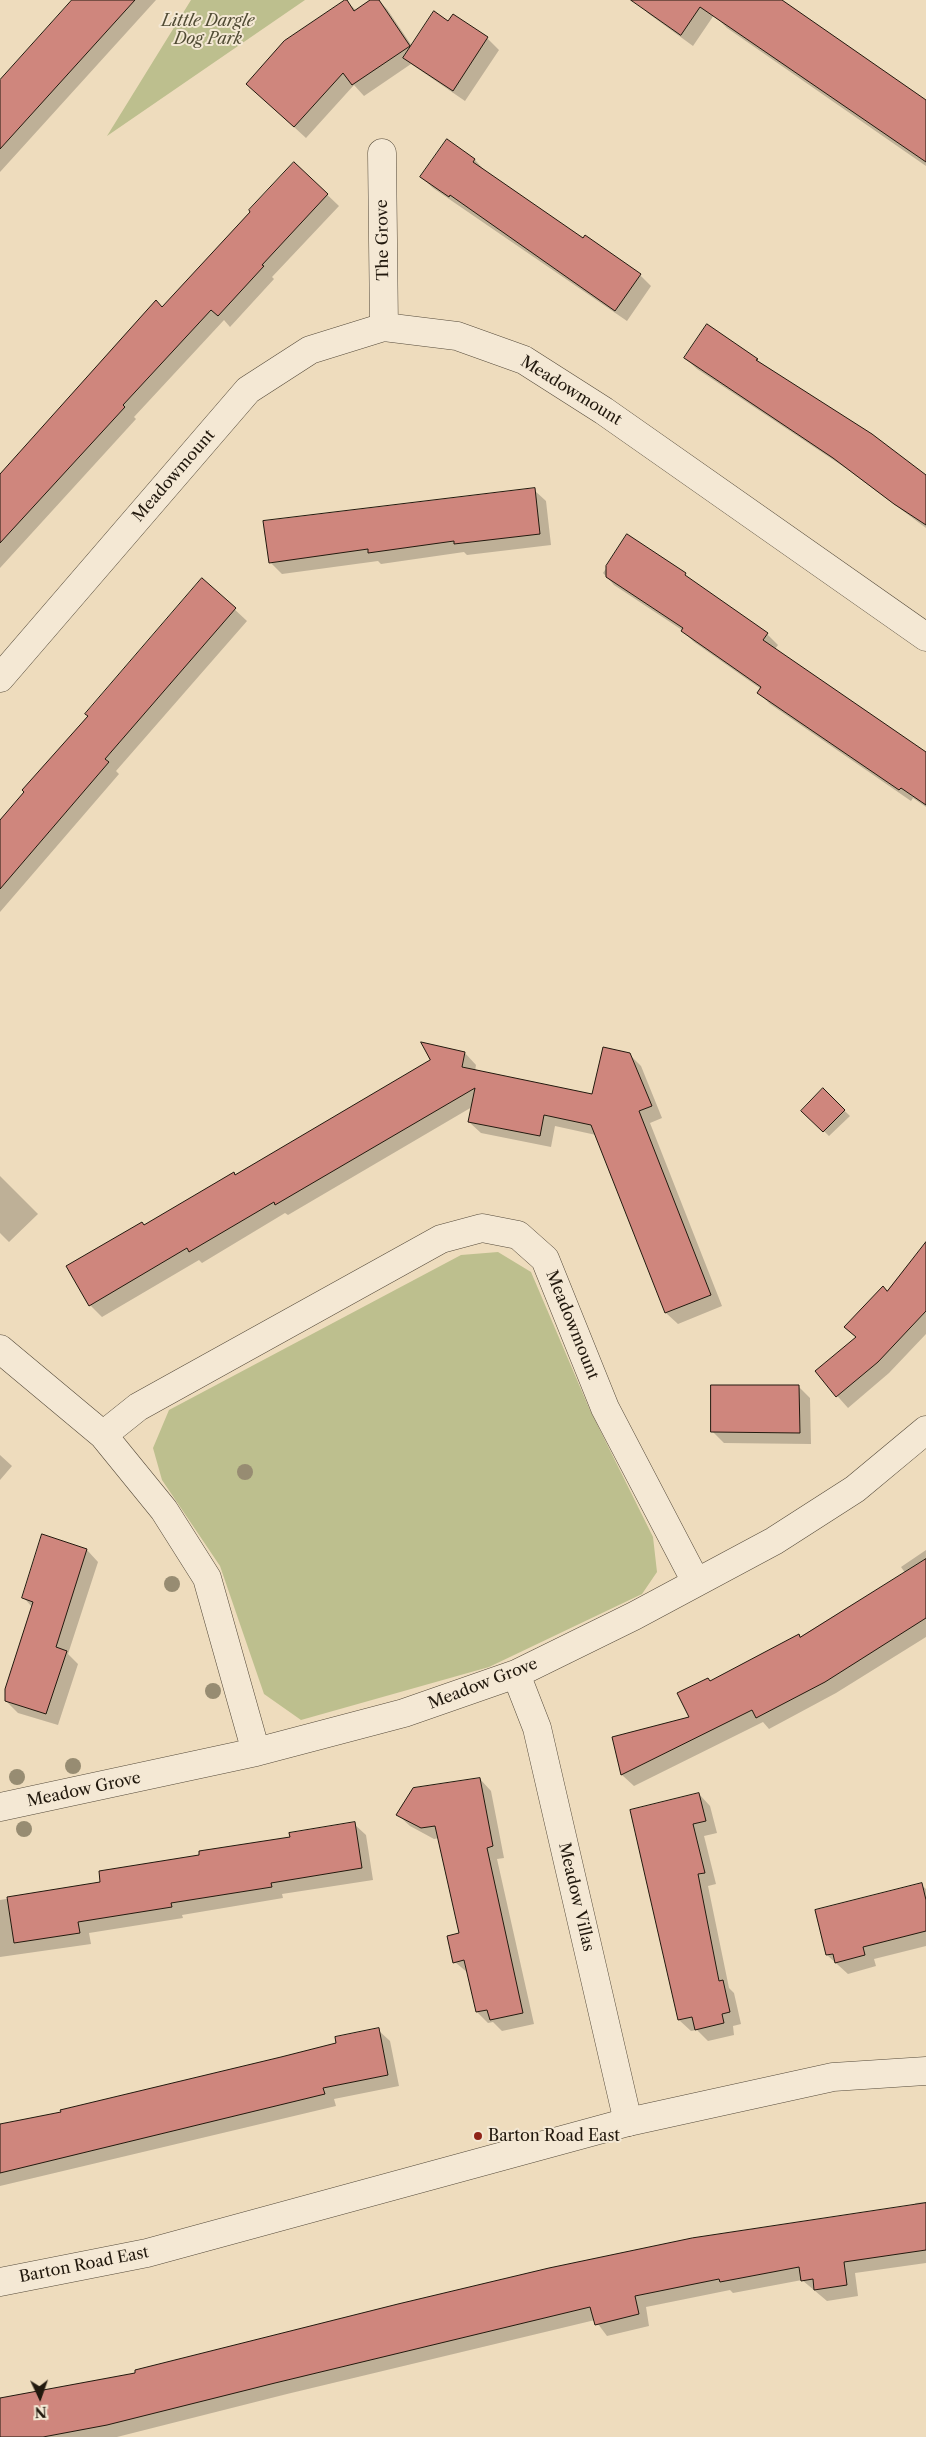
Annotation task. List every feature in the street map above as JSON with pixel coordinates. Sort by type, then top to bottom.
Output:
[{"type":"street","name":"The Grove","points":[[382,153],[384,327]]},
{"type":"street","name":"Meadowmount","points":[[0,678],[248,390],[310,350],[384,327],[458,336],[524,360],[604,411],[926,636]]},
{"type":"street","name":"Meadowmount","points":[[103,1435],[138,1407],[441,1239],[482,1228],[518,1235],[545,1259],[605,1408],[696,1582]]},
{"type":"street","points":[[0,1349],[103,1435],[164,1510],[207,1578],[256,1752]]},
{"type":"street","points":[[696,1582],[774,1541],[855,1489],[926,1430]]},
{"type":"street","name":"Meadow Grove","points":[[0,1807],[256,1752],[404,1713],[516,1674],[634,1616],[696,1582]]},
{"type":"street","name":"Meadow Villas","points":[[516,1674],[537,1728],[628,2122]]},
{"type":"street","name":"Barton Road East","points":[[0,2282],[147,2253],[628,2122],[833,2077],[926,2071]]},
{"type":"green space","name":"Little Dargle Dog Park","points":[[191,0],[305,0],[107,136]]},
{"type":"green space","points":[[498,1252],[531,1272],[589,1408],[653,1537],[657,1572],[642,1594],[489,1667],[301,1720],[264,1694],[220,1566],[162,1480],[153,1448],[169,1410],[461,1255]]},
{"type":"building","points":[[72,0],[135,0],[0,149],[0,80]]},
{"type":"building","points":[[347,0],[354,11],[370,0],[379,0],[410,46],[352,85],[343,73],[294,127],[246,84],[284,41]]},
{"type":"building","points":[[631,0],[782,0],[926,100],[926,162],[700,7],[681,35]]},
{"type":"building","points":[[434,11],[448,21],[453,14],[488,37],[453,91],[403,58]]},
{"type":"building","points":[[447,139],[475,159],[473,162],[583,238],[585,235],[641,274],[615,311],[450,195],[449,197],[420,177]]},
{"type":"building","points":[[294,162],[328,194],[218,316],[211,310],[0,543],[0,474],[156,300],[162,307]]},
{"type":"building","points":[[707,324],[758,359],[756,360],[872,434],[926,475],[926,525],[894,504],[833,458],[684,358]]},
{"type":"building","points":[[535,488],[540,534],[454,544],[454,541],[368,553],[368,549],[269,563],[263,521]]},
{"type":"building","points":[[627,534],[686,573],[685,575],[768,633],[763,640],[926,752],[926,805],[901,788],[899,790],[757,693],[761,687],[681,631],[683,628],[606,577],[606,566]]},
{"type":"building","points":[[202,578],[236,608],[105,759],[109,762],[0,889],[0,820],[24,792],[22,790],[88,716],[85,714]]},
{"type":"building","points":[[421,1042],[465,1052],[462,1067],[592,1094],[603,1047],[630,1053],[652,1106],[639,1111],[711,1295],[665,1313],[591,1125],[544,1115],[540,1136],[468,1122],[475,1088],[275,1205],[274,1202],[189,1252],[187,1248],[89,1306],[66,1266],[142,1222],[144,1225],[234,1172],[235,1175],[430,1060]]},
{"type":"building","points":[[823,1088],[845,1110],[823,1132],[801,1111]]},
{"type":"building","points":[[926,1242],[926,1311],[878,1362],[836,1397],[815,1371],[856,1337],[844,1327],[883,1286],[887,1291]]},
{"type":"building","points":[[711,1385],[799,1385],[800,1433],[711,1432]]},
{"type":"building","points":[[42,1534],[87,1549],[56,1647],[67,1651],[46,1714],[5,1701],[5,1689],[33,1602],[22,1598]]},
{"type":"building","points":[[926,1559],[926,1618],[825,1682],[756,1718],[752,1710],[621,1775],[612,1737],[689,1717],[677,1693],[708,1678],[710,1681],[799,1634],[800,1637]]},
{"type":"building","points":[[480,1778],[493,1846],[487,1848],[523,2013],[490,2020],[487,2010],[476,2012],[464,1960],[453,1963],[447,1936],[459,1933],[435,1826],[421,1828],[396,1815],[413,1788]]},
{"type":"building","points":[[699,1793],[706,1821],[693,1824],[705,1873],[698,1874],[719,1981],[723,1980],[730,2012],[722,2014],[724,2023],[695,2030],[692,2017],[678,2020],[630,1810]]},
{"type":"building","points":[[355,1822],[362,1868],[271,1883],[272,1887],[171,1903],[172,1907],[78,1922],[80,1933],[14,1943],[7,1897],[100,1882],[99,1871],[199,1855],[199,1851],[290,1837],[289,1833]]},
{"type":"building","points":[[922,1883],[926,1900],[926,1931],[863,1947],[865,1955],[835,1963],[833,1954],[826,1955],[815,1910]]},
{"type":"building","points":[[379,2028],[388,2075],[323,2088],[325,2094],[0,2173],[0,2124],[61,2112],[60,2110],[281,2057],[336,2043],[335,2037]]},
{"type":"building","points":[[926,2203],[926,2250],[844,2262],[847,2285],[814,2290],[813,2279],[801,2281],[799,2267],[720,2282],[719,2279],[635,2296],[639,2314],[595,2325],[590,2307],[107,2425],[43,2437],[0,2437],[0,2398],[135,2373],[135,2370],[549,2268],[692,2238]]},
{"type":"place","name":"Barton Road East","points":[[478,2136]]}]
